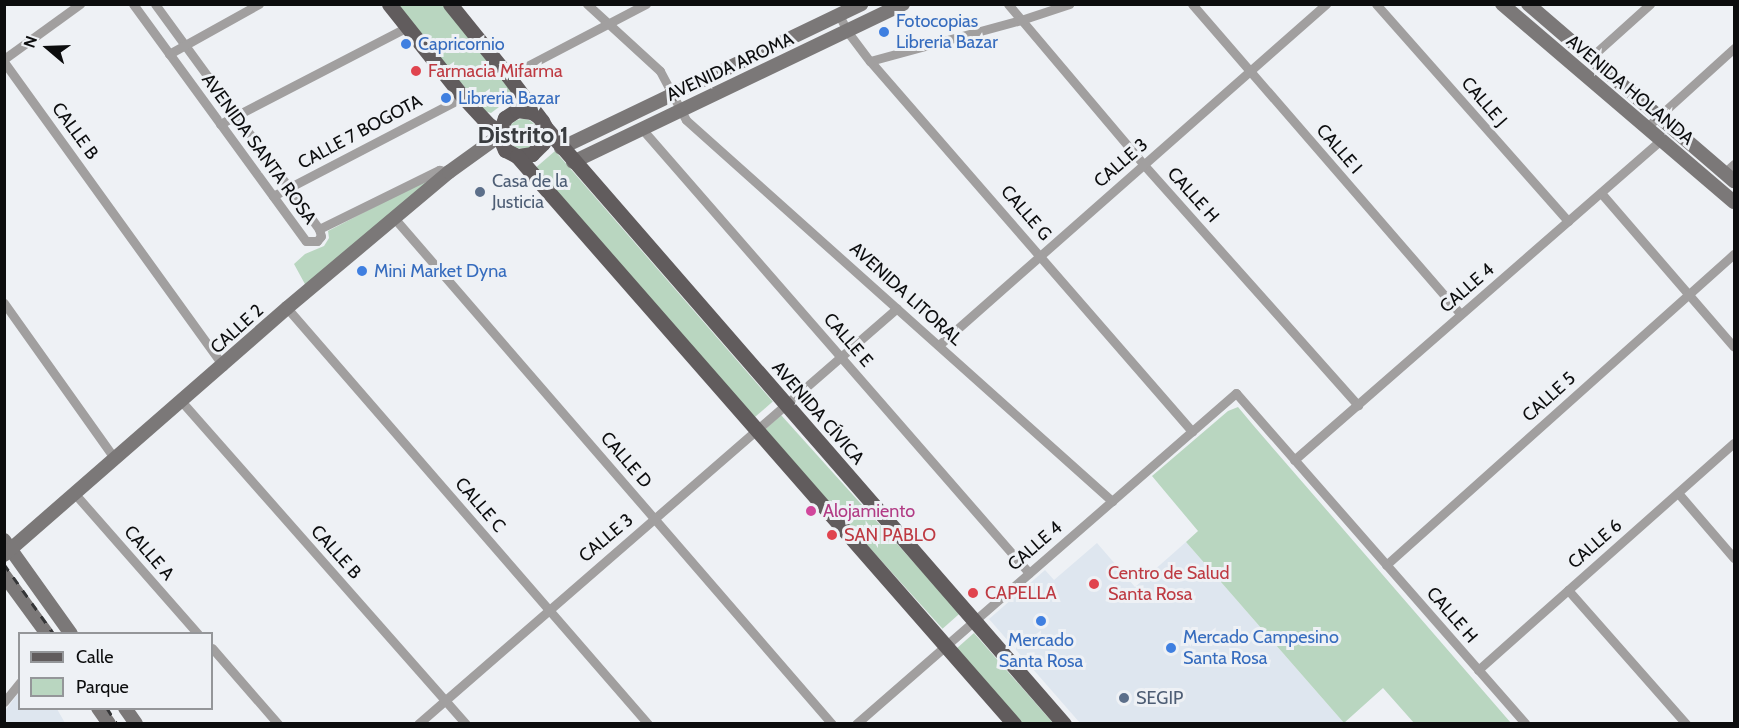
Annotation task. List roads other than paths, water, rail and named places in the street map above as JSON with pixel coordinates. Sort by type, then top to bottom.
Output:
[{"type":"main road","points":[[389,4],[463,97],[499,134],[505,150],[525,157],[539,150],[543,143],[541,122],[531,112],[517,111],[505,118],[499,134]]},
{"type":"main road","name":"AVENIDA CÍVICA","points":[[454,6],[561,148],[1064,723]]},
{"type":"main road","points":[[517,156],[1014,723]]},
{"type":"street","points":[[4,60],[80,4]]},
{"type":"street","name":"AVENIDA SANTA ROSA","points":[[133,4],[306,242],[317,242],[321,236],[319,229],[155,4]]},
{"type":"street","points":[[169,54],[259,4]]},
{"type":"street","name":"AVENIDA LITORAL","points":[[587,4],[660,71],[687,120],[1112,501]]},
{"type":"street","points":[[508,76],[646,4]]},
{"type":"street","name":"AVENIDA AROMA","points":[[561,148],[861,4]]},
{"type":"street","name":"AVENIDA AROMA","points":[[573,162],[903,4]]},
{"type":"street","name":"CALLE H","points":[[1008,4],[1144,165],[1358,405]]},
{"type":"street","points":[[870,61],[1021,20],[1069,4]]},
{"type":"street","name":"CALLE I","points":[[1192,4],[1461,314]]},
{"type":"street","name":"CALLE 3","points":[[939,345],[1326,4]]},
{"type":"street","name":"CALLE J","points":[[1376,4],[1568,221]]},
{"type":"street","name":"AVENIDA HOLANDA","points":[[1502,4],[1734,202]]},
{"type":"street","name":"AVENIDA HOLANDA","points":[[1528,4],[1590,58],[1731,172]]},
{"type":"street","points":[[1590,58],[1650,4]]},
{"type":"street","name":"CALLE G","points":[[839,15],[847,31],[870,61],[1041,255],[1192,432]]},
{"type":"street","points":[[220,124],[407,27]]},
{"type":"street","points":[[1647,127],[1734,48]]},
{"type":"street","name":"CALLE B","points":[[4,60],[224,366]]},
{"type":"street","name":"CALLE 7 BOGOTA","points":[[273,196],[463,97]]},
{"type":"street","name":"CALLE E","points":[[642,129],[1029,573]]},
{"type":"street","name":"CALLE 2","points":[[7,548],[116,459],[224,366],[286,308],[449,172],[499,134]]},
{"type":"street","name":"CALLE 4","points":[[1294,460],[1661,140]]},
{"type":"street","points":[[319,229],[439,170],[449,172]]},
{"type":"street","points":[[1601,193],[1734,347]]},
{"type":"street","name":"CALLE D","points":[[394,219],[832,723]]},
{"type":"street","name":"CALLE 5","points":[[1386,565],[1734,254]]},
{"type":"street","points":[[4,303],[116,459]]},
{"type":"street","name":"CALLE C","points":[[286,308],[648,723]]},
{"type":"street","name":"CALLE 3","points":[[418,723],[897,308]]},
{"type":"street","name":"CALLE H","points":[[1236,393],[1525,723]]},
{"type":"street","name":"CALLE 4","points":[[856,723],[1236,393]]},
{"type":"street","name":"CALLE B","points":[[182,402],[466,723]]},
{"type":"street","name":"CALLE 6","points":[[1478,670],[1734,444]]},
{"type":"street","points":[[1678,493],[1734,558]]},
{"type":"street","name":"CALLE A","points":[[75,494],[197,632]]},
{"type":"street","points":[[7,548],[70,632]]},
{"type":"street","points":[[4,575],[47,632]]},
{"type":"street","points":[[1568,590],[1686,723]]},
{"type":"street","points":[[213,649],[278,723]]},
{"type":"street","points":[[4,702],[18,684]]},
{"type":"street","points":[[99,710],[109,723]]},
{"type":"street","points":[[126,710],[136,723]]},
{"type":"railway","points":[[4,564],[53,632]]},
{"type":"railway","points":[[108,710],[117,724]]},
{"type":"place","name":"Fotocopias Libreria Bazar","points":[[884,32]]},
{"type":"place","name":"Capricornio","points":[[406,44]]},
{"type":"place","name":"Farmacia Mifarma","points":[[416,71]]},
{"type":"place","name":"Libreria Bazar","points":[[446,98]]},
{"type":"place","name":"Casa de la Justicia","points":[[480,192]]},
{"type":"place","name":"Mini Market Dyna","points":[[362,271]]},
{"type":"place","name":"Alojamiento","points":[[811,511]]},
{"type":"place","name":"SAN PABLO","points":[[832,535]]},
{"type":"place","name":"Centro de Salud Santa Rosa","points":[[1094,584]]},
{"type":"place","name":"CAPELLA","points":[[973,593]]},
{"type":"place","name":"Mercado Santa Rosa","points":[[1041,621]]},
{"type":"place","name":"Mercado Campesino Santa Rosa","points":[[1171,648]]},
{"type":"place","name":"SEGIP","points":[[1124,698]]},
{"type":"district","name":"Distrito 1","points":[[523,135]]}]
